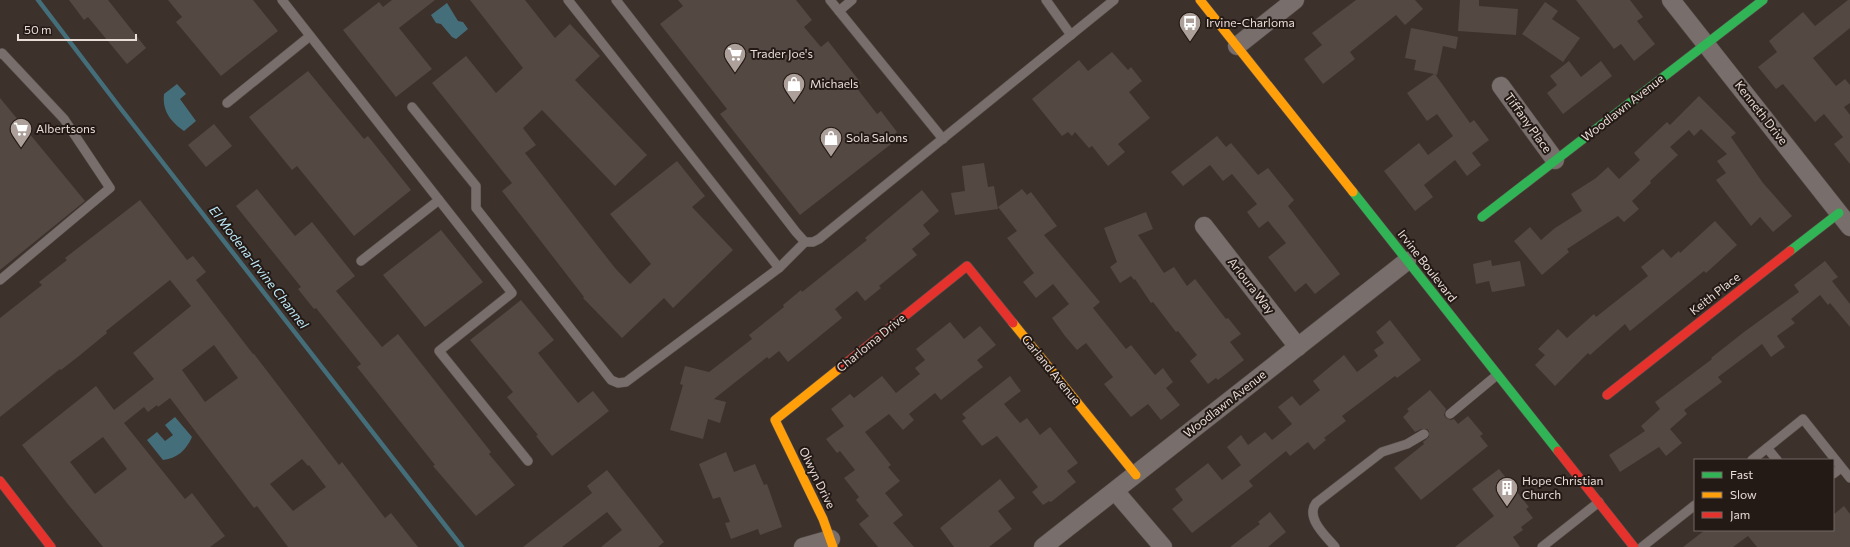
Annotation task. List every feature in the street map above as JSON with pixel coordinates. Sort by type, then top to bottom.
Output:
[{"type":"street","name":"Irvine Boulevard","points":[[1200,0],[1634,547]]},
{"type":"street","points":[[1237,46],[1296,0]]},
{"type":"street","name":"Kenneth Drive","points":[[1671,0],[1850,227]]},
{"type":"street","name":"Woodlawn Avenue","points":[[1482,217],[1763,0]]},
{"type":"street","name":"Tiffany Place","points":[[1501,86],[1555,160]]},
{"type":"street","name":"Keith Place","points":[[1607,395],[1838,213]]},
{"type":"street","name":"Arloura Way","points":[[1204,226],[1298,347]]},
{"type":"street","name":"Woodlawn Avenue","points":[[1044,547],[1408,261]]},
{"type":"street","name":"Charloma Drive","points":[[775,420],[967,266]]},
{"type":"street","name":"Garland Avenue","points":[[967,266],[1136,474]]},
{"type":"street","name":"Olwyn Drive","points":[[775,420],[823,518],[832,543]]},
{"type":"street","points":[[0,481],[51,547]]},
{"type":"street","points":[[1115,491],[1163,547]]},
{"type":"street","points":[[803,547],[832,543]]},
{"type":"lane","points":[[282,0],[512,293],[439,351],[528,461]]},
{"type":"lane","points":[[568,0],[779,268]]},
{"type":"lane","points":[[616,0],[805,242]]},
{"type":"lane","points":[[830,0],[943,139]]},
{"type":"lane","points":[[839,11],[852,0]]},
{"type":"lane","points":[[1046,0],[1071,35]]},
{"type":"lane","points":[[412,106],[476,186],[476,208],[611,380],[618,383],[626,382],[779,268],[805,242],[813,242],[820,239],[1114,0]]},
{"type":"lane","points":[[227,103],[310,36]]},
{"type":"lane","points":[[0,53],[64,119],[110,188],[0,280]]},
{"type":"lane","points":[[361,261],[439,200]]},
{"type":"lane","points":[[1450,414],[1497,375]]},
{"type":"lane","points":[[1753,459],[1803,419],[1850,478]]},
{"type":"lane","points":[[1335,547],[1313,518],[1312,508],[1316,503],[1382,452],[1407,444],[1424,434]]},
{"type":"lane","points":[[1767,448],[1776,459]]},
{"type":"lane","points":[[1834,473],[1842,468]]},
{"type":"lane","points":[[1542,547],[1599,502]]},
{"type":"lane","points":[[1642,547],[1694,506]]},
{"type":"water","points":[[447,3],[458,21],[463,22],[468,29],[456,39],[452,37],[441,24],[436,23],[431,15]]},
{"type":"water","points":[[177,84],[186,94],[180,99],[196,121],[184,131],[171,120],[164,106],[164,94]]},
{"type":"water","points":[[175,417],[192,437],[181,453],[163,460],[147,440],[157,432],[165,441],[173,435],[165,425]]},
{"type":"building","points":[[69,0],[108,0],[146,48],[127,64],[88,17],[84,20]]},
{"type":"building","points":[[168,0],[253,0],[278,31],[221,76],[176,22],[182,17]]},
{"type":"building","points":[[392,0],[435,0],[399,28],[432,69],[396,97],[343,30],[379,2],[383,7]]},
{"type":"building","points":[[470,0],[525,0],[555,38],[570,24],[600,56],[575,80],[647,155],[615,186],[542,110],[523,128],[536,145],[525,153],[615,268],[630,284],[651,264],[610,214],[677,161],[705,196],[692,207],[733,250],[673,308],[664,298],[622,338],[583,298],[584,297],[502,191],[512,183],[432,83],[466,56],[496,93],[523,68]]},
{"type":"building","points":[[678,0],[796,0],[812,20],[804,27],[821,47],[828,41],[861,83],[856,87],[877,114],[881,111],[897,132],[891,137],[895,141],[800,215],[720,114],[727,109],[660,24],[683,6]]},
{"type":"building","points":[[1356,0],[1415,0],[1423,9],[1405,25],[1396,15],[1350,52],[1355,59],[1323,84],[1304,59],[1322,45],[1312,33]]},
{"type":"building","points":[[1460,0],[1479,0],[1479,6],[1518,9],[1516,35],[1458,31]]},
{"type":"building","points":[[1576,0],[1630,0],[1643,17],[1637,21],[1655,44],[1634,61],[1621,44],[1614,49]]},
{"type":"building","points":[[1850,0],[1850,28],[1813,58],[1836,86],[1845,79],[1850,85],[1850,103],[1844,107],[1850,115],[1850,164],[1834,144],[1843,137],[1824,114],[1815,122],[1783,84],[1776,89],[1758,67],[1777,52],[1769,41],[1803,12],[1815,26]]},
{"type":"building","points":[[1545,2],[1558,11],[1552,19],[1580,38],[1563,62],[1522,34]]},
{"type":"building","points":[[1411,28],[1458,37],[1456,49],[1443,46],[1437,75],[1435,74],[1470,123],[1474,120],[1489,140],[1472,153],[1481,165],[1467,176],[1455,160],[1424,185],[1433,197],[1415,211],[1384,171],[1419,143],[1428,155],[1453,136],[1437,114],[1427,121],[1407,93],[1434,74],[1414,70],[1416,60],[1405,58]]},
{"type":"building","points":[[1112,52],[1128,70],[1131,67],[1142,81],[1129,92],[1150,118],[1118,144],[1125,152],[1108,166],[1092,146],[1089,148],[1075,132],[1072,136],[1068,132],[1062,136],[1032,99],[1079,60],[1088,71]]},
{"type":"building","points":[[1569,61],[1581,77],[1601,61],[1612,76],[1563,114],[1547,93],[1557,85],[1550,76]]},
{"type":"building","points":[[308,71],[364,139],[368,136],[411,190],[354,236],[297,166],[292,170],[249,117]]},
{"type":"building","points":[[1699,96],[1736,133],[1731,137],[1763,183],[1792,216],[1773,232],[1760,217],[1751,226],[1716,180],[1726,173],[1717,161],[1727,154],[1701,129],[1694,136],[1689,130],[1670,147],[1678,155],[1650,181],[1651,183],[1632,201],[1639,209],[1624,222],[1618,216],[1567,249],[1569,252],[1542,275],[1514,241],[1530,227],[1541,240],[1555,228],[1582,211],[1571,194],[1596,178],[1608,167],[1619,179],[1640,160],[1634,153],[1667,122],[1670,125]]},
{"type":"building","name":"Albertsons","points":[[0,98],[85,201],[0,270]]},
{"type":"building","points":[[214,124],[232,146],[206,167],[188,145]]},
{"type":"building","points":[[1217,136],[1226,147],[1231,143],[1258,175],[1268,168],[1294,200],[1288,206],[1340,274],[1315,294],[1306,283],[1295,292],[1268,257],[1286,243],[1268,221],[1259,228],[1247,212],[1257,204],[1232,174],[1223,181],[1210,165],[1183,186],[1171,172]]},
{"type":"building","points":[[984,163],[988,187],[994,186],[998,209],[955,215],[951,193],[965,191],[962,166]]},
{"type":"building","points":[[257,189],[295,236],[312,222],[355,276],[336,291],[382,347],[398,334],[491,452],[489,454],[515,485],[476,516],[433,466],[435,465],[357,367],[361,364],[316,308],[314,309],[298,289],[301,287],[236,206]]},
{"type":"building","points":[[1022,189],[1027,195],[1031,192],[1057,226],[1044,235],[1100,302],[1093,308],[1126,349],[1131,345],[1155,375],[1163,368],[1173,382],[1166,388],[1180,405],[1161,420],[1148,404],[1131,417],[1104,384],[1113,377],[1086,343],[1077,350],[1065,336],[1052,318],[1069,304],[1053,284],[1036,298],[1023,282],[1034,273],[1007,238],[1017,231],[998,207]]},
{"type":"building","points":[[922,190],[939,211],[923,225],[930,234],[912,249],[917,255],[879,286],[881,288],[865,301],[857,291],[835,309],[842,318],[788,362],[779,351],[769,359],[767,357],[714,399],[726,402],[720,423],[708,419],[703,439],[670,430],[683,385],[680,384],[685,366],[709,372],[752,339],[749,335],[784,307],[783,305],[801,290],[802,292],[867,240],[865,238]]},
{"type":"building","points":[[140,200],[187,260],[193,256],[206,272],[196,280],[339,465],[342,462],[385,518],[391,513],[418,547],[288,547],[257,506],[254,508],[170,398],[148,412],[144,407],[124,423],[185,499],[192,493],[225,536],[210,547],[103,547],[22,445],[96,386],[114,410],[154,379],[133,353],[191,306],[170,280],[106,331],[107,333],[79,356],[61,370],[60,369],[0,417],[0,318],[42,285],[39,282],[67,260],[65,258]],"holes":[[[214,345],[238,378],[205,402],[182,370]],[[103,437],[127,469],[95,494],[70,462]],[[302,459],[308,466],[309,465],[326,487],[293,511],[270,484]]]},
{"type":"building","points":[[1146,212],[1153,229],[1138,235],[1164,273],[1174,267],[1187,286],[1195,279],[1226,319],[1228,318],[1241,334],[1230,342],[1244,360],[1218,380],[1216,378],[1208,384],[1190,361],[1197,355],[1178,331],[1176,332],[1153,302],[1151,303],[1135,279],[1134,280],[1131,276],[1120,283],[1110,267],[1117,262],[1104,228]]},
{"type":"building","points":[[1715,221],[1737,245],[1706,273],[1704,271],[1630,331],[1625,324],[1590,355],[1588,353],[1555,386],[1535,365],[1545,355],[1538,349],[1558,329],[1567,338],[1594,314],[1596,317],[1648,276],[1641,267],[1663,249],[1671,258],[1679,251],[1680,253]]},
{"type":"building","points":[[441,230],[483,282],[425,327],[383,275]]},
{"type":"building","points":[[1491,260],[1492,266],[1520,261],[1525,286],[1492,292],[1489,281],[1476,284],[1473,264]]},
{"type":"building","points":[[1825,261],[1838,277],[1832,281],[1850,304],[1850,327],[1830,303],[1828,305],[1820,295],[1791,319],[1795,323],[1777,336],[1785,347],[1771,357],[1762,344],[1718,377],[1722,382],[1684,410],[1687,414],[1670,429],[1682,443],[1666,456],[1659,447],[1620,472],[1609,455],[1645,431],[1641,426],[1660,409],[1655,402],[1712,359],[1711,358],[1744,332],[1799,292],[1794,285]]},
{"type":"building","points":[[521,300],[554,340],[538,353],[578,403],[593,391],[609,411],[552,456],[536,436],[538,435],[507,397],[513,392],[470,340]]},
{"type":"building","points":[[1390,320],[1421,360],[1397,378],[1395,376],[1342,416],[1346,421],[1324,438],[1326,440],[1314,450],[1308,442],[1290,456],[1286,451],[1249,481],[1253,486],[1192,533],[1172,509],[1183,500],[1175,489],[1208,463],[1222,480],[1241,465],[1227,447],[1241,435],[1248,445],[1265,432],[1272,440],[1292,424],[1278,407],[1292,396],[1300,406],[1320,390],[1313,381],[1344,355],[1357,372],[1378,356],[1374,350],[1384,343],[1376,332]]},
{"type":"building","points":[[950,322],[964,339],[980,326],[996,345],[977,360],[983,367],[941,400],[935,393],[909,414],[914,420],[903,430],[889,414],[865,432],[891,465],[888,467],[900,481],[885,493],[903,515],[893,523],[914,547],[878,547],[859,524],[869,516],[856,500],[859,497],[844,478],[855,470],[840,451],[837,453],[826,439],[844,426],[831,409],[850,394],[854,398],[882,376],[896,393],[920,374],[915,368],[925,360],[916,349]]},
{"type":"building","points":[[1010,376],[1021,391],[1004,404],[1020,423],[1027,418],[1040,435],[1050,427],[1078,463],[1067,471],[1076,482],[1051,502],[1049,501],[1043,505],[1032,492],[1038,487],[997,436],[982,446],[962,421],[966,418],[962,414]]},
{"type":"building","points":[[1430,390],[1446,409],[1444,415],[1446,418],[1451,420],[1454,419],[1458,424],[1468,416],[1483,434],[1480,436],[1488,446],[1421,500],[1394,468],[1424,444],[1423,442],[1429,437],[1429,431],[1427,429],[1421,429],[1415,432],[1403,417],[1409,411],[1407,409]]},
{"type":"building","points":[[726,452],[734,472],[755,464],[764,485],[767,484],[782,527],[760,535],[758,529],[731,539],[725,523],[730,522],[720,497],[713,499],[699,464]]},
{"type":"building","name":"Hope Christian Church","points":[[1499,469],[1529,507],[1526,509],[1533,518],[1521,527],[1523,530],[1513,537],[1520,547],[1455,547],[1494,516],[1472,489]]},
{"type":"building","points":[[607,470],[664,542],[658,547],[601,547],[622,530],[607,512],[562,547],[523,547],[592,493],[587,486]]},
{"type":"building","points":[[1000,479],[1015,498],[998,511],[1012,529],[989,547],[954,547],[940,528]]},
{"type":"building","points":[[1844,506],[1850,514],[1850,547],[1757,547],[1748,536],[1733,547],[1683,547],[1704,531],[1834,531],[1834,514]]},
{"type":"building","points":[[1270,512],[1286,532],[1268,547],[1230,547],[1260,524],[1258,522]]},
{"type":"waterway","name":"El Modena-Irvine Channel","points":[[38,0],[462,547]]},
{"type":"traffic: fast","points":[[1482,217],[1763,0]]},
{"type":"traffic: fast","points":[[1353,192],[1558,451]]},
{"type":"traffic: fast","points":[[1790,251],[1839,213]]},
{"type":"traffic: slow","points":[[1200,0],[1353,192]]},
{"type":"traffic: slow","points":[[1013,323],[1136,475]]},
{"type":"traffic: slow","points":[[833,547],[823,519],[775,420],[840,368]]},
{"type":"traffic: jam","points":[[1607,395],[1790,251]]},
{"type":"traffic: jam","points":[[840,368],[967,266],[1013,323]]},
{"type":"traffic: jam","points":[[1558,451],[1634,547]]},
{"type":"traffic: jam","points":[[0,481],[51,547]]},
{"type":"place","name":"Irvine-Charloma","points":[[1190,42]]},
{"type":"place","name":"Trader Joe's","points":[[735,74]]},
{"type":"place","name":"Michaels","points":[[794,104]]},
{"type":"place","name":"Albertsons","points":[[21,148]]},
{"type":"place","name":"Sola Salons","points":[[831,158]]},
{"type":"place","name":"Hope Christian Church","points":[[1507,508]]}]
